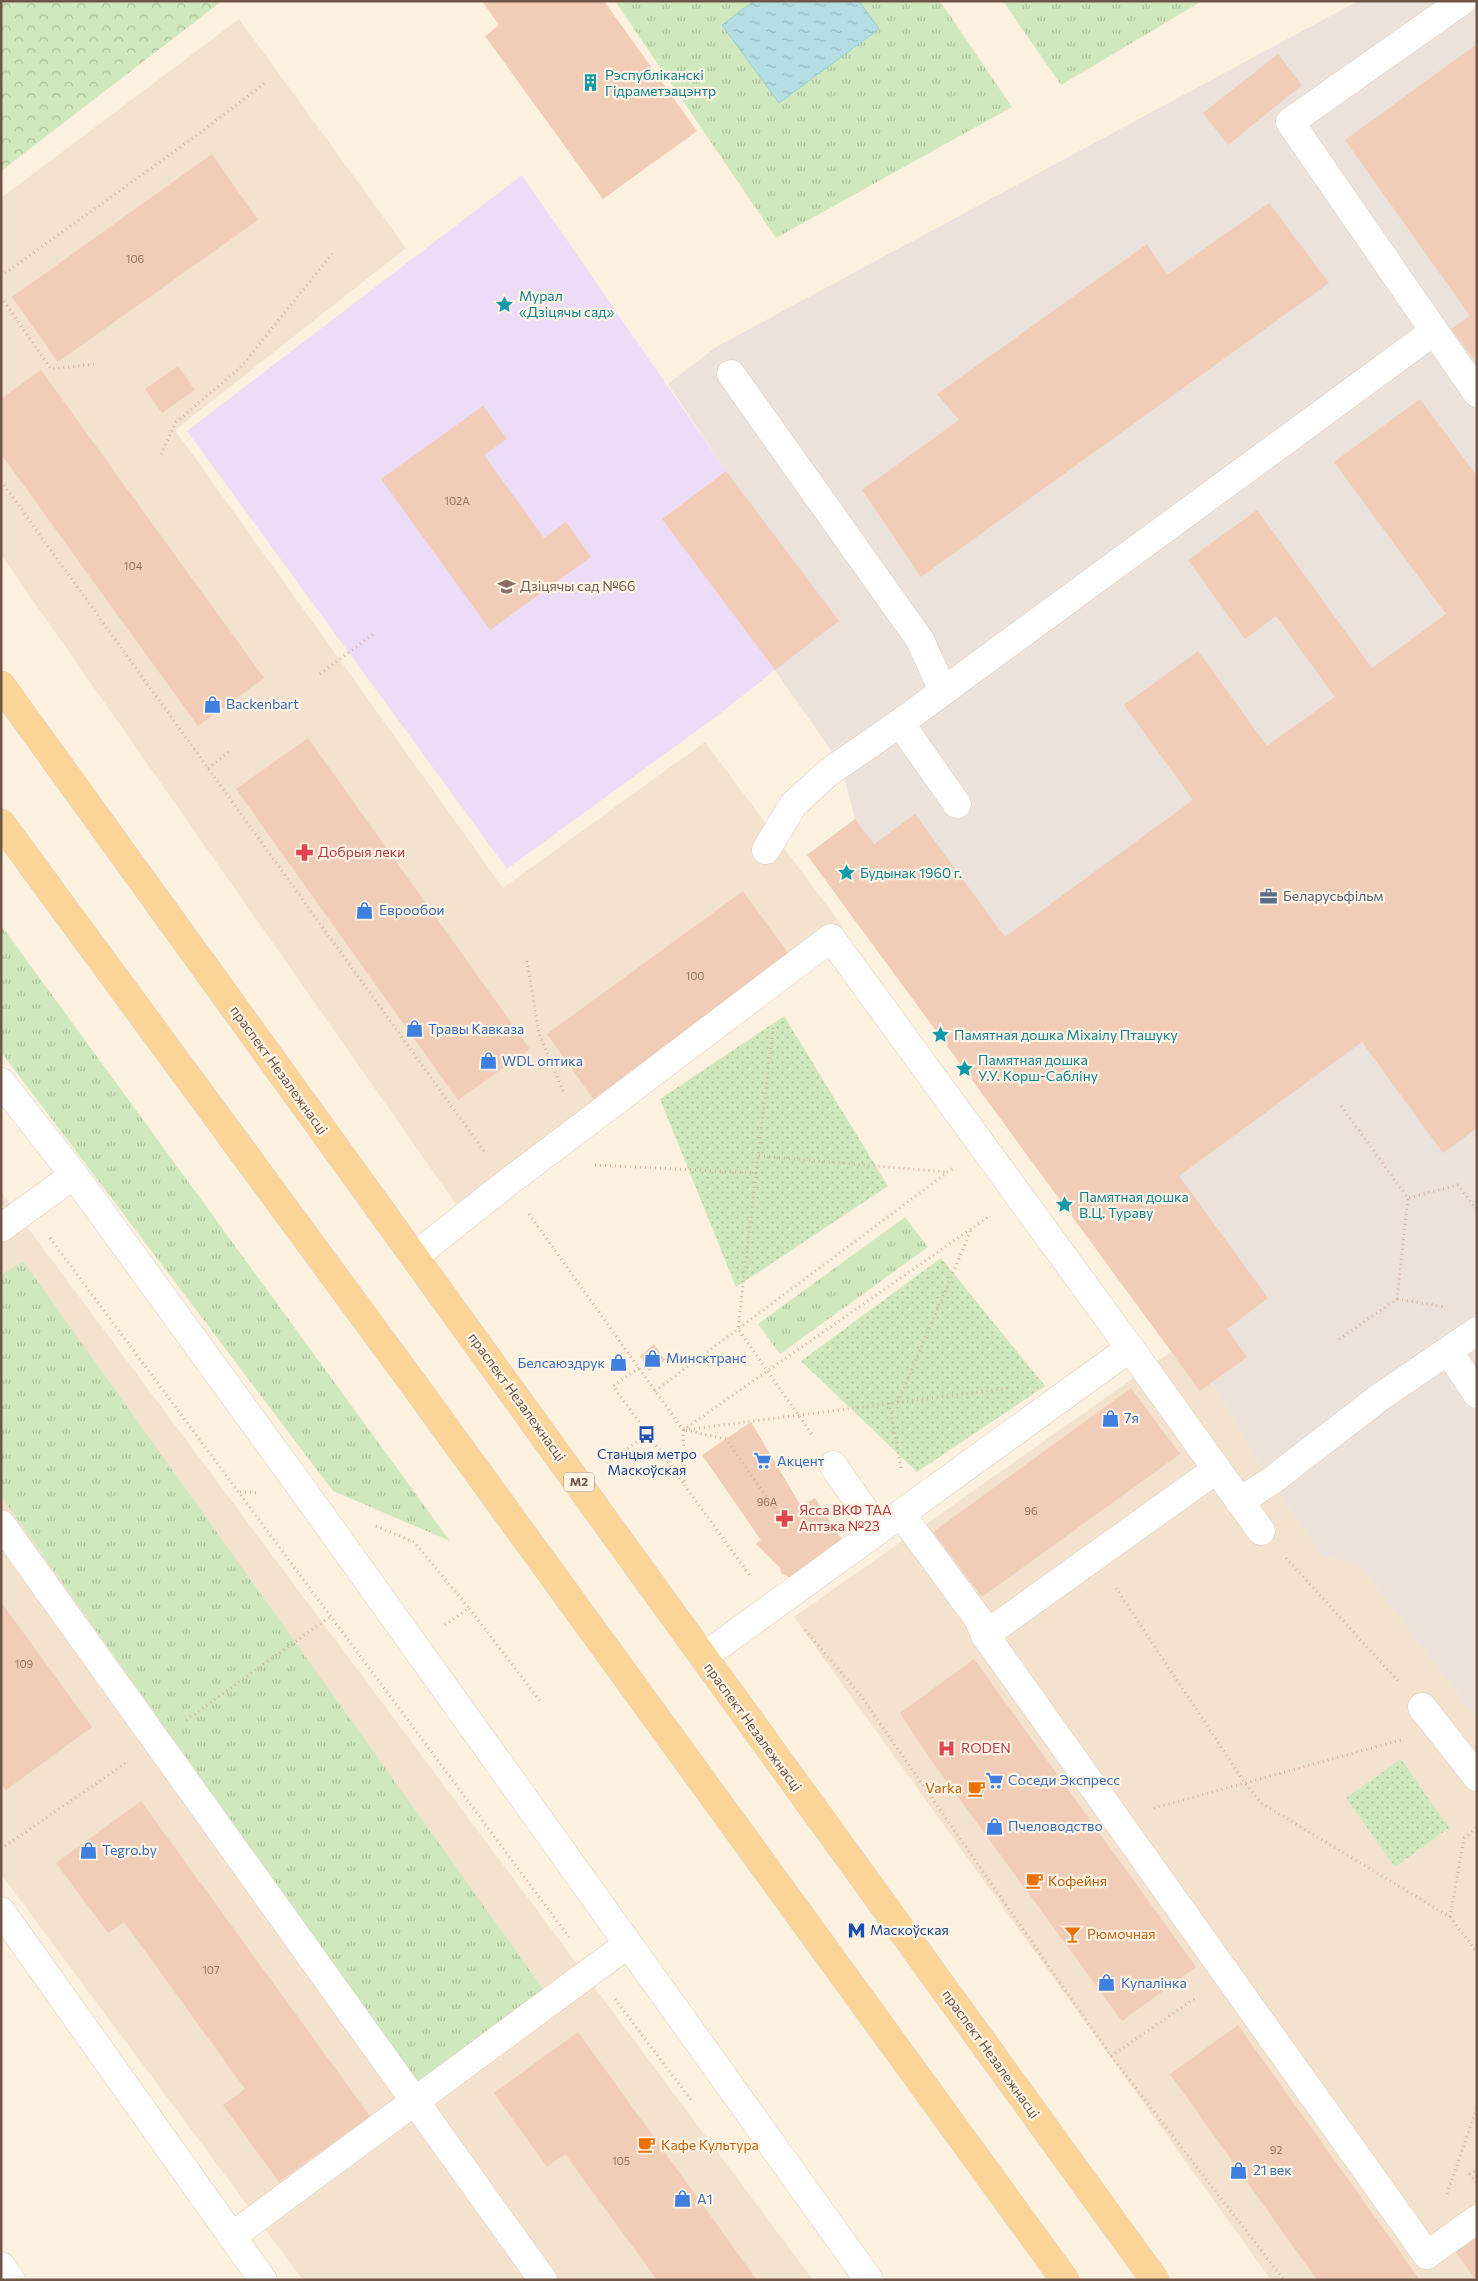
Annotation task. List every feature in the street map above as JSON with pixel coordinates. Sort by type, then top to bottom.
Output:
[{"type":"main road","name":"праспект Незалежнасці","points":[[1,685],[580,1484],[703,1658],[1155,2280]]},
{"type":"main road","points":[[1,823],[410,1379],[1065,2280]]},
{"type":"lane","points":[[1462,1],[1290,122],[1433,332],[1477,393]]},
{"type":"lane","points":[[766,850],[793,805],[829,772],[841,766],[1433,332]]},
{"type":"lane","points":[[731,374],[920,640],[943,691]]},
{"type":"lane","points":[[900,723],[957,804]]},
{"type":"lane","points":[[415,1256],[507,1183],[831,938],[1261,1531]]},
{"type":"lane","points":[[1,1082],[74,1175],[869,2280]]},
{"type":"lane","points":[[1,1228],[74,1175]]},
{"type":"lane","points":[[1240,1501],[1270,1482],[1380,1397],[1477,1332]]},
{"type":"lane","points":[[703,1658],[1130,1348]]},
{"type":"lane","points":[[1449,1352],[1477,1394]]},
{"type":"lane","points":[[834,1465],[878,1530]]},
{"type":"lane","points":[[985,1635],[1216,1469]]},
{"type":"lane","points":[[901,1514],[979,1620],[985,1635],[1427,2254],[1477,2219]]},
{"type":"lane","points":[[1,1524],[544,2280]]},
{"type":"lane","points":[[1422,1707],[1477,1777]]},
{"type":"lane","points":[[1,1911],[263,2280]]},
{"type":"lane","points":[[232,2236],[416,2103],[628,1944]]},
{"type":"lane","points":[[1,2266],[11,2280]]},
{"type":"path","points":[[1,276],[200,133],[266,82]]},
{"type":"path","points":[[161,454],[176,422],[240,368],[332,254]]},
{"type":"path","points":[[1,298],[51,368],[96,364]]},
{"type":"path","points":[[1,481],[683,1430],[685,1486]]},
{"type":"path","points":[[320,674],[375,633]]},
{"type":"path","points":[[208,768],[229,752]]},
{"type":"path","points":[[526,961],[538,1034],[564,1095]]},
{"type":"path","points":[[779,977],[738,1329],[834,1465]]},
{"type":"path","points":[[1342,1106],[1408,1198],[1397,1298]]},
{"type":"path","points":[[655,1391],[983,1147]]},
{"type":"path","points":[[758,1156],[948,1172]]},
{"type":"path","points":[[592,1165],[757,1173]]},
{"type":"path","points":[[1408,1198],[1458,1185],[1477,1210]]},
{"type":"path","points":[[683,1430],[1019,1195]]},
{"type":"path","points":[[28,1209],[695,2105]]},
{"type":"path","points":[[897,1402],[972,1228]]},
{"type":"path","points":[[1339,1339],[1397,1298],[1455,1309]]},
{"type":"path","points":[[639,1368],[613,1386],[751,1578],[781,1600],[861,1696],[1111,2056],[1284,2280]]},
{"type":"path","points":[[683,1430],[1012,1388]]},
{"type":"path","points":[[683,1430],[726,1439],[781,1518]]},
{"type":"path","points":[[580,1484],[647,1434]]},
{"type":"path","points":[[1261,1531],[1422,1707]]},
{"type":"path","points":[[1095,1556],[1245,1783],[1261,1803],[1450,1917],[1477,1952]]},
{"type":"path","points":[[441,1628],[469,1608],[540,1701]]},
{"type":"path","points":[[1115,1818],[1440,1729]]},
{"type":"path","points":[[1450,1917],[1464,1838],[1477,1827]]},
{"type":"path","points":[[1111,2056],[1228,1976]]},
{"type":"path","points":[[1446,2199],[1477,2107]]},
{"type":"path","points":[[1477,2170],[1470,2174],[1477,2184]]},
{"type":"shaded area","points":[[1358,1],[1477,1],[1477,1719],[1359,1564],[1324,1557],[1270,1482],[1212,1382],[940,1035],[807,855],[855,819],[841,765],[775,670],[662,519],[726,471],[668,384],[716,347]]},
{"type":"shaded area","points":[[239,19],[406,248],[175,430],[503,888],[705,742],[843,927],[460,1210],[1,555],[1,198]]},
{"type":"shaded area","name":"Дзіцячы сад №66","points":[[522,175],[726,471],[662,519],[775,670],[717,716],[507,869],[187,431]]},
{"type":"shaded area","points":[[1,1192],[813,2280],[303,2280],[1,1874]]},
{"type":"shaded area","points":[[1172,1351],[1212,1382],[1270,1482],[1324,1557],[1359,1564],[1477,1719],[1477,2280],[1271,2280],[794,1617]]},
{"type":"green space","points":[[1,1],[222,1],[1,171]]},
{"type":"green space","points":[[615,1],[940,1],[1012,107],[776,238]]},
{"type":"green space","points":[[1003,1],[1202,1],[1061,85]]},
{"type":"green space","points":[[1,925],[450,1541],[333,1491],[1,1052]]},
{"type":"green space","points":[[784,1016],[888,1186],[736,1287],[660,1099]]},
{"type":"green space","points":[[905,1217],[928,1247],[780,1354],[758,1324]]},
{"type":"green space","points":[[941,1258],[1045,1386],[917,1472],[801,1361]]},
{"type":"green space","points":[[23,1261],[543,1989],[417,2083],[1,1496],[1,1275]]},
{"type":"green space","points":[[1401,1759],[1449,1828],[1395,1867],[1346,1798]]},
{"type":"water","points":[[754,1],[859,1],[879,29],[779,103],[722,25]]},
{"type":"building","name":"Рэспубліканскі Гідраметэацэнтр","points":[[482,1],[604,1],[697,131],[603,199],[485,36],[499,25]]},
{"type":"building","points":[[1477,44],[1477,363],[1451,329],[1470,316],[1345,140]]},
{"type":"building","points":[[1278,54],[1302,85],[1228,145],[1203,113]]},
{"type":"building","points":[[212,154],[258,220],[58,362],[12,297]]},
{"type":"building","points":[[1269,203],[1329,283],[921,577],[862,490],[959,420],[937,394],[1147,244],[1167,275]]},
{"type":"building","points":[[178,366],[195,390],[162,413],[145,389]]},
{"type":"building","points":[[41,370],[264,678],[198,726],[1,454],[1,399]]},
{"type":"building","name":"Беларусьфільм","points":[[1420,399],[1477,476],[1477,1128],[1443,1153],[1362,1042],[1179,1176],[1268,1298],[1227,1329],[1247,1357],[1200,1391],[807,855],[855,819],[874,844],[915,814],[1005,937],[1193,800],[1124,705],[1198,651],[1267,746],[1335,697],[1276,616],[1245,639],[1188,560],[1257,510],[1372,668],[1446,614],[1334,462]]},
{"type":"building","points":[[483,406],[507,439],[484,455],[544,538],[566,522],[591,557],[490,630],[381,479]]},
{"type":"building","points":[[726,471],[839,621],[775,670],[662,519]]},
{"type":"building","points":[[308,738],[530,1049],[458,1100],[236,789]]},
{"type":"building","points":[[743,891],[791,957],[594,1100],[547,1034]]},
{"type":"building","name":"Минсктранс","points":[[654,1344],[665,1360],[649,1371],[640,1356]]},
{"type":"building","points":[[1131,1388],[1180,1454],[982,1597],[933,1532]]},
{"type":"building","points":[[751,1422],[801,1506],[815,1498],[847,1548],[794,1580],[781,1573],[780,1568],[756,1544],[761,1540],[702,1455]]},
{"type":"building","points":[[1,1602],[92,1727],[6,1790],[1,1784]]},
{"type":"building","points":[[974,1659],[1196,1967],[1122,2021],[931,1760],[900,1713]]},
{"type":"building","points":[[141,1801],[370,2116],[279,2182],[223,2105],[245,2089],[124,1922],[108,1933],[56,1863]]},
{"type":"building","points":[[1238,2025],[1420,2280],[1317,2280],[1170,2074]]},
{"type":"building","points":[[578,2032],[757,2280],[657,2280],[565,2154],[547,2167],[494,2093]]},
{"type":"building","points":[[1477,2237],[1477,2280],[1476,2280],[1456,2252]]},
{"type":"place","name":"Рэспубліканскі Гідраметэацэнтр","points":[[591,83]]},
{"type":"place","name":"Мурал «Дзіцячы сад»","points":[[505,304]]},
{"type":"place","name":"Дзіцячы сад №66","points":[[506,586]]},
{"type":"place","name":"Backenbart","points":[[212,704]]},
{"type":"place","name":"Добрыя леки","points":[[304,852]]},
{"type":"place","name":"Будынак 1960 г.","points":[[846,873]]},
{"type":"place","name":"Беларусьфільм","points":[[1269,896]]},
{"type":"place","name":"Еврообои","points":[[365,910]]},
{"type":"place","name":"Травы Кавказа","points":[[414,1029]]},
{"type":"place","name":"Памятная дошка Міхаілу Пташуку","points":[[940,1035]]},
{"type":"place","name":"WDL оптика","points":[[488,1061]]},
{"type":"place","name":"Памятная дошка У.У. Корш-Сабліну","points":[[964,1068]]},
{"type":"place","name":"Памятная дошка В.Ц. Тураву","points":[[1065,1205]]},
{"type":"place","name":"Минсктранс","points":[[652,1358]]},
{"type":"place","name":"Белсаюздрук","points":[[619,1363]]},
{"type":"place","name":"7я","points":[[1110,1418]]},
{"type":"place","name":"Станцыя метро Маскоўская","points":[[647,1434]]},
{"type":"place","name":"Акцент","points":[[763,1461]]},
{"type":"place","name":"Ясса ВКФ ТАА Аптэка №23","points":[[785,1518]]},
{"type":"place","name":"RODEN","points":[[947,1748]]},
{"type":"place","name":"Соседи Экспресс","points":[[994,1780]]},
{"type":"place","name":"Varka","points":[[976,1788]]},
{"type":"place","name":"Пчеловодство","points":[[994,1826]]},
{"type":"place","name":"Tegro.by","points":[[88,1850]]},
{"type":"place","name":"Кофейня","points":[[1034,1881]]},
{"type":"place","name":"Маскоўская","points":[[856,1930]]},
{"type":"place","name":"Рюмочная","points":[[1073,1934]]},
{"type":"place","name":"Купалiнка","points":[[1107,1983]]},
{"type":"place","name":"Кафе Культура","points":[[647,2145]]},
{"type":"place","name":"21 век","points":[[1239,2170]]},
{"type":"place","name":"A1","points":[[683,2199]]}]
